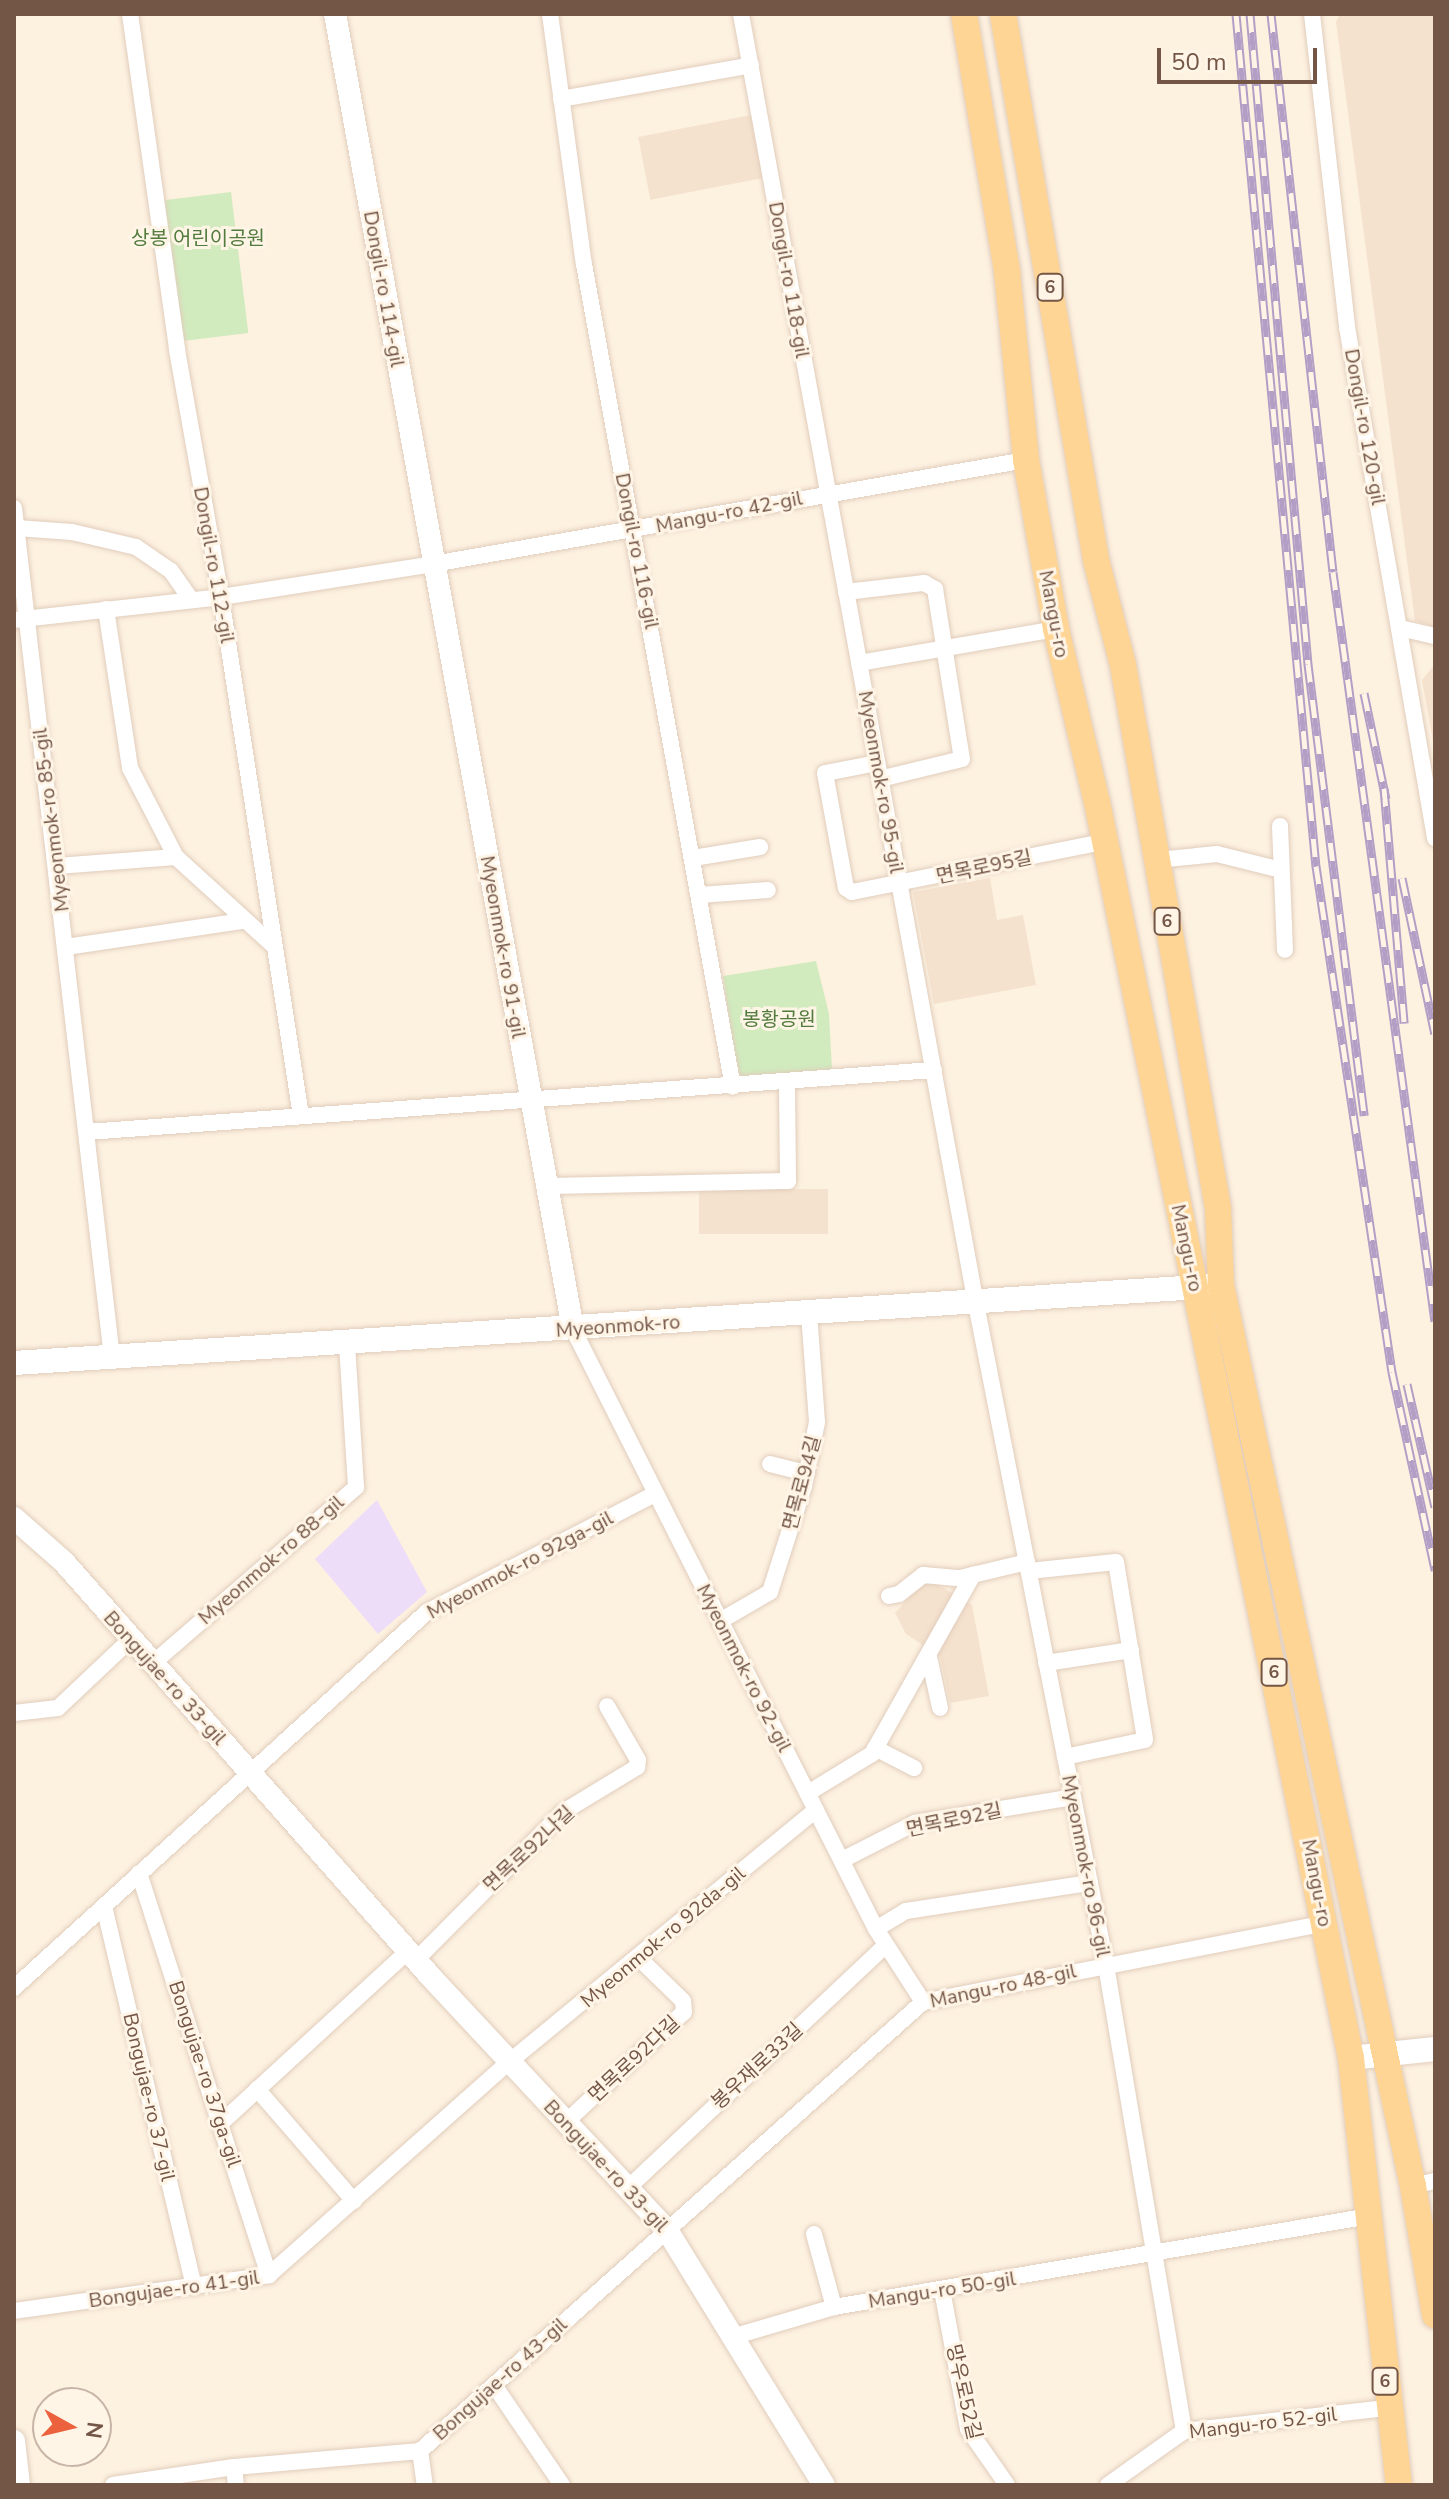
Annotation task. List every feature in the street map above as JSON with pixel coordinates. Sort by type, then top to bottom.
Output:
[{"type":"main road","name":"Mangu-ro","points":[[964,14],[1007,272],[1026,460],[1056,629],[1102,842],[1208,1286],[1382,2052],[1424,2184],[1435,2315]]},
{"type":"main road","name":"Mangu-ro","points":[[1003,14],[1096,560],[1123,665],[1218,1208],[1208,1286],[1351,2058],[1370,2216],[1387,2408],[1399,2485]]},
{"type":"main road","name":"Myeonmok-ro","points":[[14,1363],[976,1304],[1208,1286]]},
{"type":"main road","points":[[1351,2058],[1382,2052],[1435,2049]]},
{"type":"street","name":"Dongil-ro 112-gil","points":[[130,14],[177,350],[221,597],[301,1116]]},
{"type":"street","name":"Dongil-ro 114-gil","points":[[335,14],[433,564]]},
{"type":"street","name":"Dongil-ro 116-gil","points":[[550,14],[584,264],[733,1087]]},
{"type":"street","name":"Dongil-ro 118-gil","points":[[741,14],[828,494]]},
{"type":"street","name":"Dongil-ro 120-gil","points":[[1312,14],[1347,327],[1435,838]]},
{"type":"street","points":[[561,99],[751,65]]},
{"type":"street","name":"Mangu-ro 42-gil","points":[[21,619],[221,597],[433,564],[1026,460]]},
{"type":"street","name":"Myeonmok-ro 95-gil","points":[[828,494],[976,1304]]},
{"type":"street","name":"Myeonmok-ro 85-gil","points":[[14,508],[21,619],[57,866],[112,1358]]},
{"type":"street","points":[[17,528],[72,532],[136,547],[171,571],[191,600]]},
{"type":"street","name":"Myeonmok-ro 91-gil","points":[[433,564],[573,1329]]},
{"type":"street","name":"면목로95길","points":[[846,592],[930,583],[946,649],[962,759],[879,771],[825,773],[844,874],[852,892],[900,885],[1102,842]]},
{"type":"street","points":[[106,609],[130,768],[176,857],[275,947]]},
{"type":"street","points":[[1400,628],[1435,636]]},
{"type":"street","points":[[859,663],[1056,629]]},
{"type":"street","points":[[1280,826],[1285,950]]},
{"type":"street","points":[[693,858],[760,847]]},
{"type":"street","points":[[1157,860],[1217,854],[1281,870]]},
{"type":"street","points":[[57,866],[176,857]]},
{"type":"street","points":[[700,895],[768,890]]},
{"type":"street","points":[[66,947],[243,921]]},
{"type":"street","points":[[87,1132],[531,1102],[934,1070]]},
{"type":"street","points":[[547,1186],[788,1181],[787,1083]]},
{"type":"street","name":"Myeonmok-ro 96-gil","points":[[976,1304],[1106,1965],[1184,2431]]},
{"type":"street","name":"면목로94길","points":[[720,1621],[770,1592],[807,1473],[817,1422],[809,1314]]},
{"type":"street","name":"Myeonmok-ro 92-gil","points":[[573,1329],[876,1929],[923,2002]]},
{"type":"street","name":"Myeonmok-ro 88-gil","points":[[152,1664],[356,1487],[347,1344]]},
{"type":"street","points":[[770,1464],[807,1473]]},
{"type":"street","name":"Myeonmok-ro 92ga-gil","points":[[248,1770],[427,1612],[655,1494]]},
{"type":"street","name":"Bongujae-ro 33-gil","points":[[14,1518],[63,1561],[412,1955],[667,2230],[824,2485]]},
{"type":"street","points":[[889,1596],[899,1594],[923,1575],[973,1575],[1108,1559],[1116,1562],[1145,1740],[1065,1757]]},
{"type":"street","points":[[808,1793],[864,1762],[875,1748],[973,1575]]},
{"type":"street","points":[[14,1713],[58,1708],[130,1640]]},
{"type":"street","points":[[1046,1663],[1131,1650]]},
{"type":"street","points":[[929,1657],[940,1708]]},
{"type":"street","name":"면목로92나길","points":[[412,1955],[563,1812],[637,1767],[638,1760],[607,1706]]},
{"type":"street","points":[[875,1748],[914,1768]]},
{"type":"street","points":[[14,1988],[248,1770]]},
{"type":"street","name":"면목로92길","points":[[842,1860],[915,1823],[1073,1797]]},
{"type":"street","name":"Myeonmok-ro 92da-gil","points":[[509,2062],[816,1810]]},
{"type":"street","name":"Bongujae-ro 37ga-gil","points":[[139,1873],[269,2275]]},
{"type":"street","points":[[876,1929],[906,1911],[1090,1883]]},
{"type":"street","name":"Bongujae-ro 37-gil","points":[[104,1906],[194,2287]]},
{"type":"street","name":"Mangu-ro 48-gil","points":[[667,2230],[923,2002],[1325,1923]]},
{"type":"street","name":"봉우재로33길","points":[[628,2188],[886,1945]]},
{"type":"street","points":[[221,2123],[412,1955]]},
{"type":"street","name":"면목로92다길","points":[[566,2122],[684,2012],[683,2001],[639,1958]]},
{"type":"street","name":"Bongujae-ro 41-gil","points":[[14,2311],[269,2275],[509,2062]]},
{"type":"street","points":[[257,2089],[354,2201]]},
{"type":"street","name":"Mangu-ro 50-gil","points":[[732,2337],[834,2307],[1370,2216]]},
{"type":"street","name":"Bongujae-ro 43-gil","points":[[113,2485],[234,2467],[420,2451],[667,2230]]},
{"type":"street","points":[[814,2234],[834,2307]]},
{"type":"street","name":"망우로52길","points":[[942,2290],[968,2429],[1007,2485]]},
{"type":"street","points":[[494,2385],[562,2485]]},
{"type":"street","name":"Mangu-ro 52-gil","points":[[1108,2485],[1184,2431],[1387,2408]]},
{"type":"street","points":[[14,2441],[19,2485]]},
{"type":"street","points":[[420,2451],[425,2485]]},
{"type":"street","points":[[234,2467],[236,2485]]},
{"type":"shaded area","points":[[1340,14],[1435,14],[1435,627],[1415,621],[1336,22]]},
{"type":"shaded area","points":[[756,114],[768,177],[650,200],[638,137]]},
{"type":"shaded area","points":[[1435,664],[1435,752],[1422,680]]},
{"type":"shaded area","points":[[990,878],[997,920],[1023,915],[1036,985],[934,1004],[913,892]]},
{"type":"shaded area","points":[[699,1189],[828,1189],[828,1234],[699,1234]]},
{"type":"shaded area","points":[[377,1500],[427,1592],[378,1634],[315,1559]]},
{"type":"shaded area","points":[[927,1578],[972,1605],[989,1696],[950,1703],[940,1656],[906,1634],[895,1613]]},
{"type":"green space","name":"상봉 어린이공원","points":[[231,192],[248,333],[171,342],[154,202]]},
{"type":"green space","name":"봉황공원","points":[[816,961],[829,1014],[832,1070],[738,1080],[723,976]]},
{"type":"railway","points":[[1236,14],[1316,866],[1392,1372],[1435,1570]]},
{"type":"railway","points":[[1250,14],[1308,664],[1364,1116]]},
{"type":"railway","points":[[1271,14],[1333,572],[1435,1321]]},
{"type":"railway","points":[[1364,693],[1386,799]]},
{"type":"railway","points":[[1384,788],[1404,1023]]},
{"type":"railway","points":[[1402,878],[1435,1034]]},
{"type":"railway","points":[[1407,1384],[1435,1507]]}]
